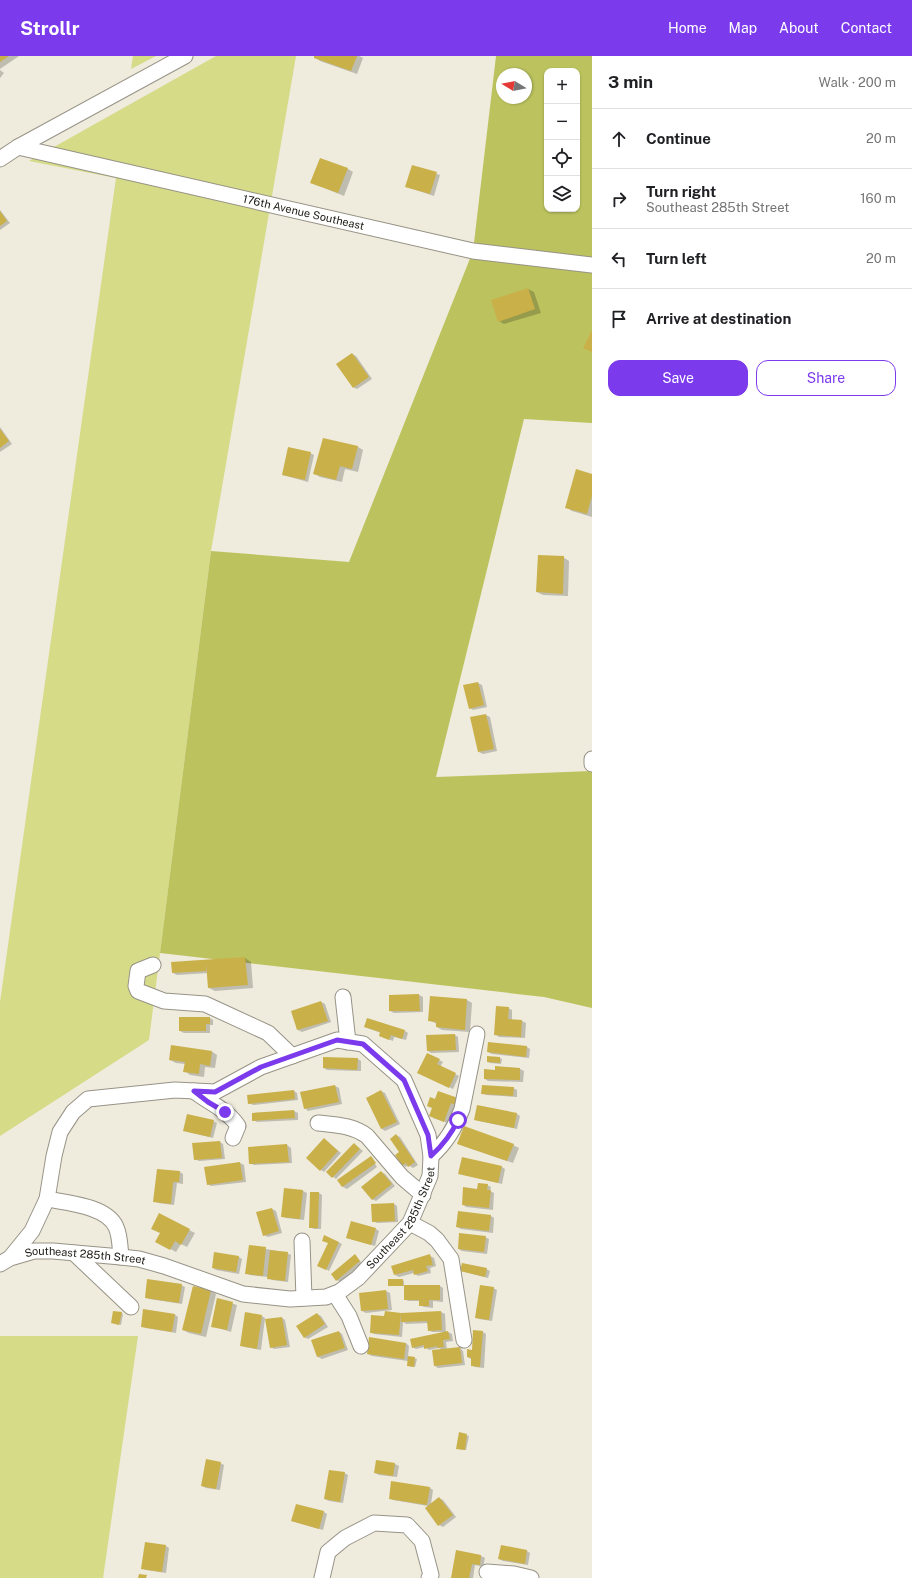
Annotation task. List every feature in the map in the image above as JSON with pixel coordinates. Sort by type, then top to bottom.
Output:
[{"type":"street","points":[[0,159],[18,147],[185,56]]},
{"type":"street","name":"176th Avenue Southeast","points":[[18,147],[473,251],[592,265]]},
{"type":"street","points":[[153,965],[138,971],[136,986],[138,991],[164,1001],[205,1004],[268,1033],[292,1056]]},
{"type":"street","points":[[343,997],[348,1042]]},
{"type":"street","points":[[431,1156],[448,1138],[462,1110],[476,1034]]},
{"type":"street","name":"Southeast 285th Street","points":[[337,1040],[363,1044],[404,1080],[428,1135],[431,1156],[430,1176],[410,1223],[358,1278],[335,1294],[326,1297],[290,1299],[243,1294],[164,1266],[139,1259],[34,1251],[5,1261],[32,1231],[47,1200],[54,1156],[60,1132],[73,1112],[88,1099],[175,1090],[215,1092],[261,1067],[337,1040]]},
{"type":"street","points":[[194,1091],[235,1120],[238,1126],[233,1138]]},
{"type":"street","points":[[318,1123],[347,1126],[360,1131],[367,1136],[402,1177],[423,1195]]},
{"type":"street","points":[[47,1200],[94,1209],[110,1217],[117,1228],[121,1257]]},
{"type":"street","points":[[410,1223],[420,1227],[437,1240],[451,1259],[464,1340]]},
{"type":"street","points":[[302,1241],[304,1298]]},
{"type":"street","points":[[74,1253],[131,1307]]},
{"type":"street","points":[[335,1294],[349,1316],[361,1346]]},
{"type":"street","points":[[322,1578],[328,1552],[345,1538],[374,1523],[407,1525],[422,1541],[431,1575],[429,1578]]},
{"type":"street","points":[[487,1572],[514,1574],[531,1578]]},
{"type":"green space","points":[[133,56],[156,56],[131,69]]},
{"type":"green space","points":[[216,56],[296,56],[211,551],[149,1040],[0,1136],[0,1002],[116,178],[29,161]]},
{"type":"green space","points":[[496,56],[592,56],[592,423],[524,419],[436,777],[592,771],[592,1008],[544,997],[160,953],[211,551],[349,562],[473,251]]},
{"type":"green space","points":[[0,1336],[138,1336],[103,1578],[0,1578]]},
{"type":"building","points":[[0,56],[9,56],[0,62]]},
{"type":"building","points":[[314,56],[357,56],[351,71],[314,58]]},
{"type":"building","points":[[320,158],[348,168],[338,193],[310,183]]},
{"type":"building","points":[[412,165],[437,172],[430,194],[405,187]]},
{"type":"building","points":[[0,211],[7,221],[0,226]]},
{"type":"building","points":[[528,288],[535,309],[498,322],[491,300]]},
{"type":"building","points":[[592,330],[592,352],[583,348]]},
{"type":"building","points":[[352,353],[369,377],[353,388],[336,364]]},
{"type":"building","points":[[0,429],[9,441],[0,448]]},
{"type":"building","points":[[323,438],[358,446],[352,469],[340,466],[336,480],[313,474]]},
{"type":"building","points":[[288,447],[311,452],[305,480],[282,475]]},
{"type":"building","points":[[576,469],[592,474],[592,496],[587,514],[565,508]]},
{"type":"building","points":[[538,555],[564,556],[563,594],[536,592]]},
{"type":"building","points":[[478,682],[484,705],[469,709],[463,685]]},
{"type":"building","points":[[486,714],[494,749],[478,752],[470,717]]},
{"type":"building","points":[[245,957],[248,985],[208,988],[206,963],[206,971],[172,973],[171,962]]},
{"type":"building","points":[[419,994],[420,1011],[389,1011],[389,995]]},
{"type":"building","points":[[430,996],[467,999],[465,1030],[436,1027],[436,1022],[428,1021]]},
{"type":"building","points":[[321,1001],[328,1021],[297,1030],[291,1011]]},
{"type":"building","points":[[496,1006],[509,1007],[508,1019],[522,1020],[521,1037],[494,1035]]},
{"type":"building","points":[[179,1017],[210,1017],[210,1024],[206,1024],[206,1031],[179,1031]]},
{"type":"building","points":[[367,1018],[405,1030],[402,1039],[391,1035],[389,1040],[379,1036],[380,1032],[364,1027]]},
{"type":"building","points":[[455,1034],[456,1050],[427,1051],[426,1035]]},
{"type":"building","points":[[488,1042],[527,1046],[526,1057],[487,1052]]},
{"type":"building","points":[[171,1045],[212,1051],[210,1066],[200,1064],[199,1074],[183,1072],[185,1062],[169,1060]]},
{"type":"building","points":[[427,1053],[440,1059],[437,1064],[456,1073],[449,1088],[417,1073]]},
{"type":"building","points":[[487,1056],[500,1057],[500,1063],[487,1062]]},
{"type":"building","points":[[323,1057],[358,1058],[357,1070],[323,1068]]},
{"type":"building","points":[[495,1066],[520,1068],[520,1080],[484,1079],[484,1069],[495,1070]]},
{"type":"building","points":[[335,1085],[339,1102],[304,1109],[300,1092]]},
{"type":"building","points":[[482,1085],[514,1087],[513,1096],[481,1094]]},
{"type":"building","points":[[294,1090],[295,1099],[248,1104],[247,1095]]},
{"type":"building","points":[[381,1090],[397,1122],[381,1129],[366,1098]]},
{"type":"building","points":[[438,1091],[458,1098],[455,1105],[451,1103],[444,1122],[429,1116],[432,1108],[427,1106],[430,1097],[435,1099]]},
{"type":"building","points":[[477,1105],[517,1113],[514,1128],[474,1120]]},
{"type":"building","points":[[294,1110],[295,1118],[252,1121],[252,1113]]},
{"type":"building","points":[[187,1114],[214,1120],[210,1137],[183,1131]]},
{"type":"building","points":[[464,1126],[514,1144],[507,1161],[457,1144]]},
{"type":"building","points":[[396,1134],[415,1162],[408,1167],[406,1163],[402,1166],[395,1155],[399,1152],[390,1139]]},
{"type":"building","points":[[324,1138],[338,1151],[320,1171],[306,1158]]},
{"type":"building","points":[[220,1141],[222,1158],[194,1160],[192,1143]]},
{"type":"building","points":[[354,1143],[360,1149],[332,1178],[326,1172]]},
{"type":"building","points":[[287,1144],[289,1162],[249,1164],[248,1147]]},
{"type":"building","points":[[371,1156],[376,1163],[342,1187],[337,1180]]},
{"type":"building","points":[[462,1157],[502,1166],[498,1183],[458,1174]]},
{"type":"building","points":[[240,1162],[243,1180],[207,1185],[204,1167]]},
{"type":"building","points":[[157,1169],[180,1171],[179,1182],[173,1182],[171,1204],[153,1202]]},
{"type":"building","points":[[381,1171],[392,1184],[372,1200],[361,1187]]},
{"type":"building","points":[[478,1183],[488,1184],[487,1190],[491,1190],[489,1208],[462,1205],[463,1187],[477,1189]]},
{"type":"building","points":[[284,1188],[303,1190],[300,1219],[281,1217]]},
{"type":"building","points":[[310,1192],[319,1192],[318,1228],[309,1228]]},
{"type":"building","points":[[394,1203],[395,1221],[372,1222],[371,1204]]},
{"type":"building","points":[[272,1208],[279,1231],[263,1236],[256,1212]]},
{"type":"building","points":[[458,1211],[491,1215],[489,1231],[456,1227]]},
{"type":"building","points":[[159,1213],[190,1229],[181,1245],[175,1241],[170,1250],[155,1242],[160,1233],[151,1229]]},
{"type":"building","points":[[351,1221],[376,1228],[371,1245],[346,1238]]},
{"type":"building","points":[[459,1233],[486,1236],[484,1252],[458,1249]]},
{"type":"building","points":[[324,1235],[339,1242],[326,1270],[317,1266],[328,1243],[322,1241]]},
{"type":"building","points":[[249,1245],[266,1247],[263,1276],[245,1274]]},
{"type":"building","points":[[270,1250],[288,1252],[285,1281],[267,1279]]},
{"type":"building","points":[[214,1252],[239,1256],[236,1272],[212,1268]]},
{"type":"building","points":[[355,1254],[360,1261],[336,1281],[331,1274]]},
{"type":"building","points":[[430,1254],[433,1265],[426,1266],[428,1271],[414,1275],[413,1270],[394,1275],[391,1266]]},
{"type":"building","points":[[462,1263],[487,1268],[485,1277],[460,1271]]},
{"type":"building","points":[[147,1279],[182,1284],[179,1303],[145,1298]]},
{"type":"building","points":[[388,1279],[403,1279],[403,1286],[388,1286]]},
{"type":"building","points":[[404,1285],[440,1285],[440,1300],[429,1300],[429,1306],[419,1306],[419,1300],[404,1300]]},
{"type":"building","points":[[480,1285],[494,1287],[489,1320],[475,1318]]},
{"type":"building","points":[[193,1286],[211,1290],[201,1334],[182,1330]]},
{"type":"building","points":[[386,1290],[388,1309],[361,1311],[359,1293]]},
{"type":"building","points":[[217,1298],[233,1302],[227,1330],[211,1327]]},
{"type":"building","points":[[143,1309],[175,1314],[172,1332],[141,1327]]},
{"type":"building","points":[[113,1311],[122,1312],[119,1325],[111,1323]]},
{"type":"building","points":[[385,1311],[401,1313],[399,1335],[370,1333],[371,1315],[384,1316]]},
{"type":"building","points":[[441,1311],[442,1330],[428,1331],[427,1321],[401,1322],[401,1313]]},
{"type":"building","points":[[245,1312],[262,1315],[257,1349],[240,1346]]},
{"type":"building","points":[[317,1313],[325,1324],[304,1338],[296,1326]]},
{"type":"building","points":[[282,1317],[287,1345],[270,1348],[265,1319]]},
{"type":"building","points":[[473,1330],[483,1331],[480,1367],[471,1366],[471,1358],[467,1357],[467,1349],[472,1350]]},
{"type":"building","points":[[339,1331],[345,1348],[317,1357],[311,1340]]},
{"type":"building","points":[[448,1331],[450,1339],[443,1340],[444,1347],[437,1348],[437,1346],[424,1349],[424,1345],[412,1348],[410,1339]]},
{"type":"building","points":[[369,1337],[406,1343],[404,1359],[367,1354]]},
{"type":"building","points":[[460,1347],[462,1363],[434,1366],[432,1350]]},
{"type":"building","points":[[408,1356],[415,1357],[414,1367],[407,1366]]},
{"type":"building","points":[[459,1432],[467,1434],[465,1450],[456,1449]]},
{"type":"building","points":[[206,1459],[221,1462],[216,1489],[201,1486]]},
{"type":"building","points":[[376,1460],[395,1463],[393,1476],[374,1473]]},
{"type":"building","points":[[329,1470],[345,1472],[340,1502],[324,1499]]},
{"type":"building","points":[[391,1481],[430,1487],[427,1505],[389,1499]]},
{"type":"building","points":[[439,1497],[453,1515],[438,1526],[425,1508]]},
{"type":"building","points":[[296,1504],[324,1511],[319,1529],[291,1521]]},
{"type":"building","points":[[145,1542],[166,1545],[162,1572],[141,1569]]},
{"type":"building","points":[[501,1545],[527,1550],[525,1564],[498,1559]]},
{"type":"building","points":[[456,1550],[481,1555],[480,1565],[472,1564],[469,1578],[451,1578]]},
{"type":"building","points":[[139,1574],[147,1575],[146,1578],[138,1578]]},
{"type":"route","points":[[225,1112],[208,1102],[194,1091],[215,1092],[261,1067],[337,1040],[363,1044],[404,1080],[428,1135],[431,1156],[448,1138],[458,1120]]}]
